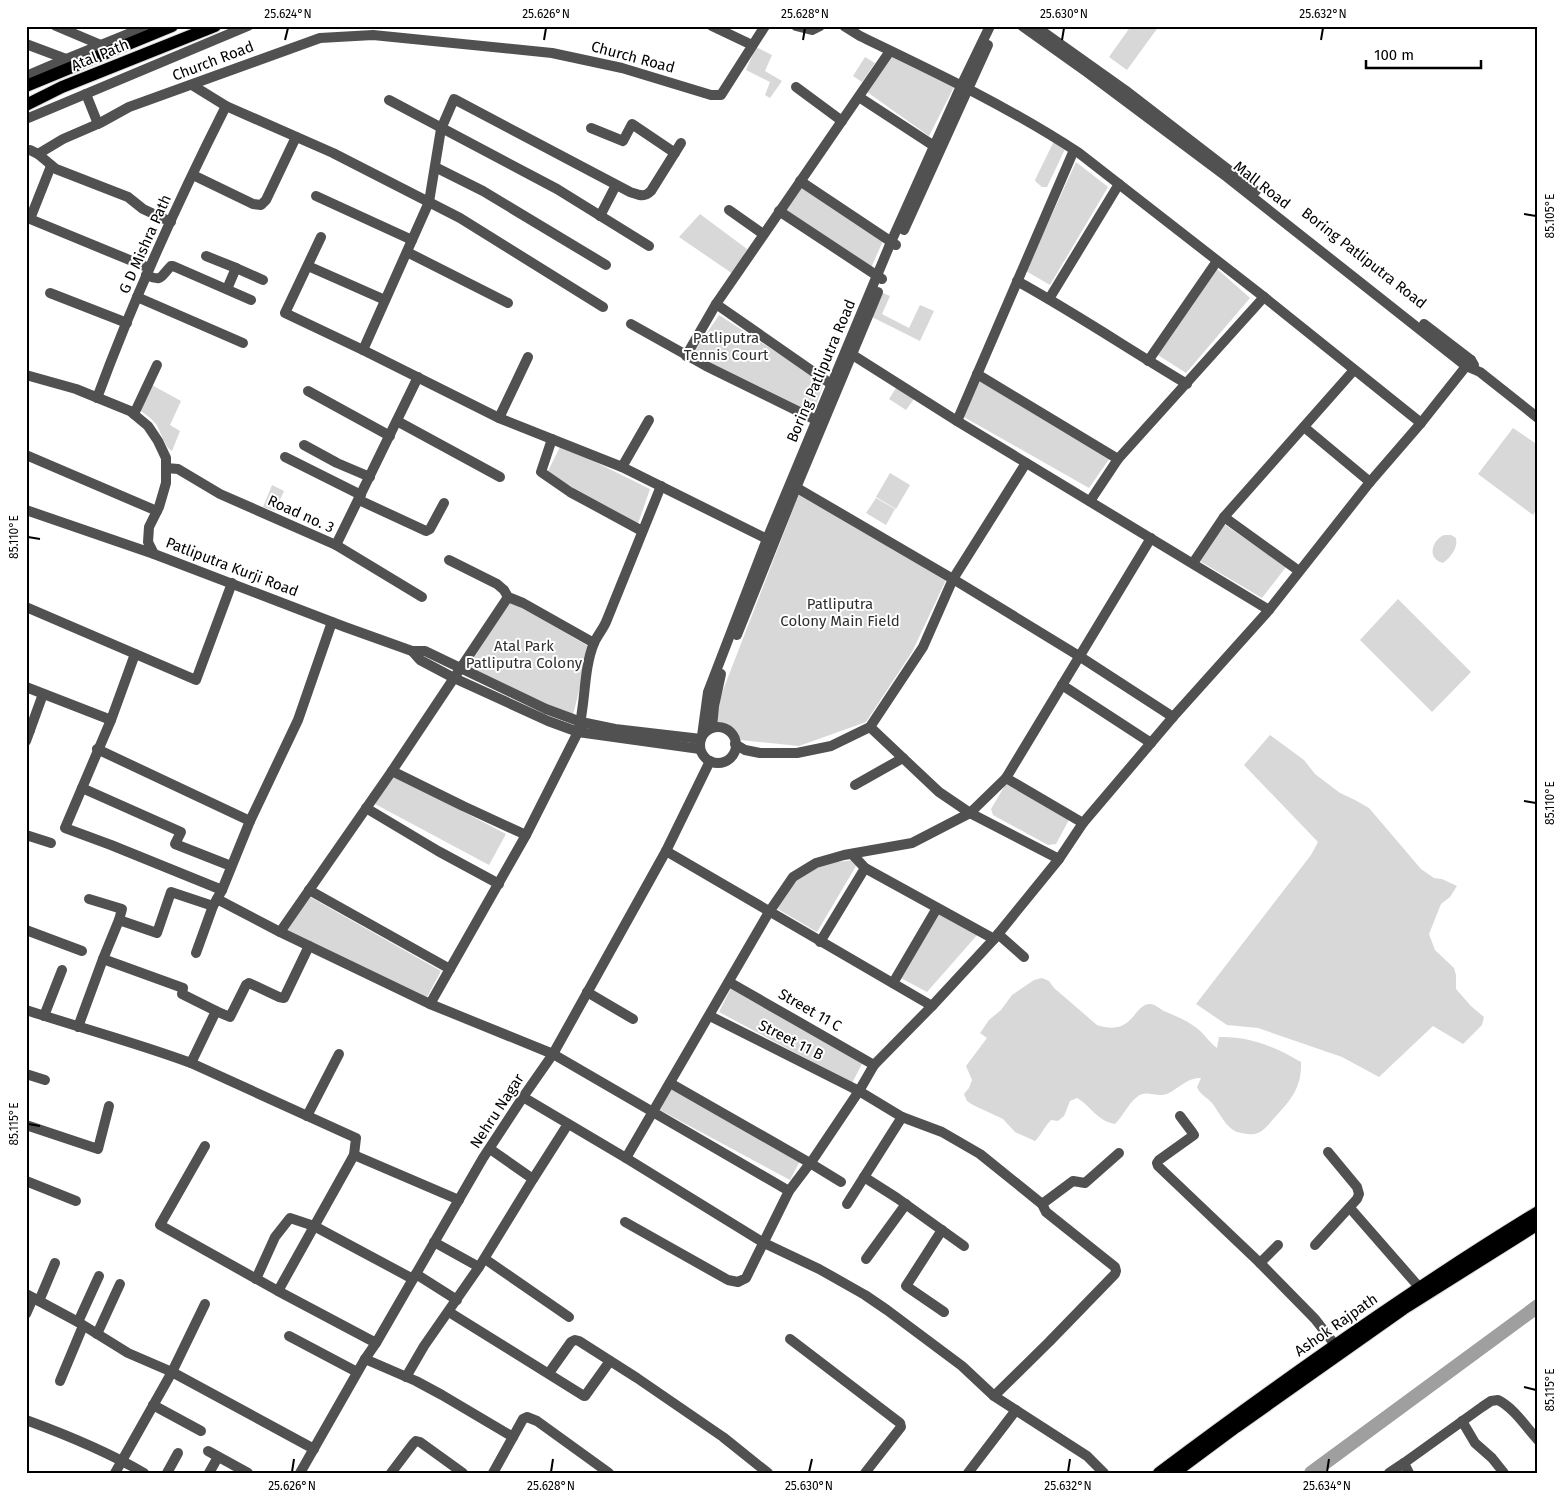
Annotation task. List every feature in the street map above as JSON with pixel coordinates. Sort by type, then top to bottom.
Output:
[{"type":"main road","name":"Atal Path","points":[[26,86],[172,26]]},
{"type":"main road","name":"Atal Path","points":[[26,105],[62,87],[215,26]]},
{"type":"main road","name":"Ashok Rajpath","points":[[1159,1473],[1253,1404],[1338,1349],[1538,1212]]},
{"type":"main road","name":"Ashok Rajpath","points":[[1422,1291],[1538,1224]]},
{"type":"main road","name":"Ashok Rajpath","points":[[1174,1473],[1338,1349]]},
{"type":"street","points":[[56,26],[101,45]]},
{"type":"street","points":[[126,26],[137,31]]},
{"type":"street","points":[[26,76],[148,26]]},
{"type":"street","points":[[26,119],[248,26]]},
{"type":"street","points":[[712,26],[752,45]]},
{"type":"street","name":"Church Road","points":[[51,166],[34,152],[129,108],[320,38],[373,35],[552,53],[622,68],[711,95],[721,95],[765,26]]},
{"type":"street","points":[[796,26],[812,30],[820,26]]},
{"type":"street","points":[[844,26],[862,31],[890,50],[1053,136],[1074,150],[1264,297],[1421,423]]},
{"type":"street","name":"Boring Patliputra Road","points":[[894,244],[990,26]]},
{"type":"street","name":"Boring Patliputra Road","points":[[701,741],[708,692],[934,146],[996,26]]},
{"type":"street","name":"Mall Road","points":[[1022,26],[1091,70],[1229,174],[1538,418]]},
{"type":"street","points":[[1035,26],[1091,70]]},
{"type":"street","points":[[26,44],[66,59]]},
{"type":"street","points":[[686,356],[716,304],[890,50]]},
{"type":"street","points":[[192,85],[226,106],[333,153],[460,218],[602,307]]},
{"type":"street","points":[[796,87],[842,121]]},
{"type":"street","points":[[86,94],[98,124]]},
{"type":"street","points":[[859,96],[934,146]]},
{"type":"street","points":[[363,350],[429,202],[441,129],[454,99],[616,185],[643,196],[647,194],[682,143]]},
{"type":"street","points":[[388,100],[557,189],[648,246]]},
{"type":"street","name":"G D Mishra Path","points":[[96,398],[148,271],[226,106]]},
{"type":"street","points":[[591,128],[623,141],[632,124],[675,153]]},
{"type":"street","points":[[193,175],[253,204],[261,205],[266,200],[296,137]]},
{"type":"street","points":[[957,421],[1074,150]]},
{"type":"street","points":[[171,222],[143,209],[128,196],[63,173],[51,166],[28,218],[148,271],[157,279],[160,279],[171,266],[251,300]]},
{"type":"street","points":[[435,166],[483,191],[606,265]]},
{"type":"street","points":[[800,181],[894,244]]},
{"type":"street","points":[[1049,299],[1119,184]]},
{"type":"street","points":[[600,216],[616,185]]},
{"type":"street","points":[[316,196],[412,240]]},
{"type":"street","points":[[729,210],[764,234]]},
{"type":"street","points":[[779,211],[880,278]]},
{"type":"street","points":[[321,237],[285,313],[499,418],[622,467],[767,539]]},
{"type":"street","points":[[407,252],[508,303]]},
{"type":"street","points":[[206,256],[263,280]]},
{"type":"street","points":[[1148,361],[1217,261]]},
{"type":"street","points":[[308,266],[386,300]]},
{"type":"street","points":[[227,290],[236,268]]},
{"type":"street","points":[[1017,281],[1187,384]]},
{"type":"street","points":[[50,293],[127,323]]},
{"type":"street","points":[[137,297],[242,343]]},
{"type":"street","points":[[1090,501],[1118,459],[1264,297]]},
{"type":"street","points":[[716,304],[832,384]]},
{"type":"street","points":[[631,324],[686,356],[816,420]]},
{"type":"street","points":[[849,353],[957,421],[1269,610]]},
{"type":"street","name":"Boring Patliputra Road","points":[[712,728],[714,706],[721,675],[767,539],[793,486],[816,420],[832,384],[849,353]]},
{"type":"street","points":[[499,418],[528,357]]},
{"type":"street","points":[[625,1222],[733,1282],[746,1278],[789,1190],[810,1163],[859,1091],[874,1065],[932,1006],[996,936],[1059,859],[1083,823],[1173,717],[1269,610],[1370,482],[1421,423],[1468,363]]},
{"type":"street","points":[[134,414],[157,365]]},
{"type":"street","points":[[1193,563],[1224,517],[1354,370]]},
{"type":"street","name":"Patliputra Kurji Road","points":[[26,374],[76,389],[130,411],[148,426],[166,458],[166,483],[157,511],[149,527],[148,542],[154,554],[412,651],[424,651],[546,708],[579,727]]},
{"type":"street","points":[[977,374],[1118,459]]},
{"type":"street","name":"Road no. 3","points":[[166,468],[178,469],[220,494],[336,545],[418,377]]},
{"type":"street","points":[[308,391],[390,436]]},
{"type":"street","points":[[622,467],[649,420]]},
{"type":"street","points":[[397,421],[500,476]]},
{"type":"street","points":[[1304,427],[1370,482]]},
{"type":"street","points":[[552,439],[541,472],[570,492],[642,530]]},
{"type":"street","points":[[304,445],[346,468],[370,477]]},
{"type":"street","points":[[26,455],[157,511]]},
{"type":"street","points":[[285,457],[426,531],[430,529],[444,503]]},
{"type":"street","points":[[735,744],[745,750],[760,753],[797,753],[831,746],[870,727],[923,647],[953,579],[1026,463]]},
{"type":"street","points":[[430,1004],[526,835],[579,727],[594,643],[606,622],[661,486]]},
{"type":"street","points":[[793,486],[953,579],[1079,656],[1173,717]]},
{"type":"street","points":[[26,510],[154,554]]},
{"type":"street","points":[[1224,517],[1299,571]]},
{"type":"street","points":[[626,1158],[769,912],[793,877],[816,863],[912,843],[970,813],[1006,778],[1150,538]]},
{"type":"street","points":[[336,545],[422,597]]},
{"type":"street","points":[[449,560],[497,584],[508,597],[523,603],[594,643]]},
{"type":"street","points":[[26,607],[196,680],[232,583]]},
{"type":"street","points":[[280,932],[392,771],[508,597]]},
{"type":"street","points":[[196,952],[250,821],[298,720],[332,622]]},
{"type":"street","name":"Patliputra Kurji Road","points":[[412,651],[420,660],[454,678],[548,721],[579,727],[701,741]]},
{"type":"street","points":[[135,654],[111,720],[65,828],[121,849],[280,932],[430,1004],[553,1054],[789,1190]]},
{"type":"street","points":[[1062,684],[1151,743]]},
{"type":"street","points":[[26,688],[111,720]]},
{"type":"street","points":[[26,741],[28,730],[43,694]]},
{"type":"street","points":[[870,727],[939,792],[970,813],[1059,859]]},
{"type":"street","points":[[712,728],[725,728],[734,738],[734,750],[727,760],[722,762],[710,761],[704,756],[701,741],[706,731],[712,728]]},
{"type":"street","points":[[97,750],[250,821]]},
{"type":"street","points":[[855,785],[903,758]]},
{"type":"street","name":"Nehru Nagar","points":[[300,1473],[364,1359],[376,1343],[459,1200],[523,1097],[553,1054],[666,851],[710,761]]},
{"type":"street","points":[[392,771],[526,835]]},
{"type":"street","points":[[1006,778],[1083,823]]},
{"type":"street","points":[[82,788],[181,832],[175,844],[232,866]]},
{"type":"street","points":[[366,808],[499,884]]},
{"type":"street","points":[[26,835],[51,843]]},
{"type":"street","points":[[666,851],[932,1006]]},
{"type":"street","points":[[852,854],[866,868],[937,908],[996,936],[1024,956]]},
{"type":"street","points":[[820,942],[866,868]]},
{"type":"street","points":[[309,890],[450,969]]},
{"type":"street","points":[[119,920],[157,933],[171,892],[217,898]]},
{"type":"street","points":[[78,1026],[122,909],[89,899]]},
{"type":"street","points":[[893,983],[937,908]]},
{"type":"street","points":[[26,930],[82,951]]},
{"type":"street","points":[[104,959],[183,988],[182,994],[230,1017],[246,985],[249,983],[279,997],[286,997],[308,946]]},
{"type":"street","points":[[44,1016],[62,970]]},
{"type":"street","name":"Street 11 C","points":[[729,982],[874,1065]]},
{"type":"street","points":[[587,992],[633,1019]]},
{"type":"street","points":[[26,1010],[148,1047],[191,1063],[356,1138],[354,1155],[278,1291]]},
{"type":"street","points":[[191,1063],[216,1011]]},
{"type":"street","name":"Street 11 B","points":[[710,1016],[859,1091],[902,1117],[942,1132],[980,1154],[1042,1204],[1046,1212],[1113,1265],[1116,1271],[1049,1342],[994,1396]]},
{"type":"street","points":[[307,1116],[339,1054]]},
{"type":"street","points":[[26,1074],[45,1080]]},
{"type":"street","points":[[670,1083],[841,1182]]},
{"type":"street","points":[[523,1097],[764,1243],[820,1270],[887,1310],[962,1366],[994,1396],[1087,1456],[1104,1473]]},
{"type":"street","points":[[26,1125],[98,1149],[109,1106]]},
{"type":"street","points":[[1180,1116],[1194,1135],[1159,1160],[1156,1163],[1158,1166],[1260,1263],[1315,1319],[1338,1349]]},
{"type":"street","points":[[847,1204],[902,1117]]},
{"type":"street","points":[[406,1377],[424,1346],[482,1263],[568,1124]]},
{"type":"street","points":[[205,1146],[160,1224],[256,1279],[376,1343]]},
{"type":"street","points":[[490,1149],[533,1179]]},
{"type":"street","points":[[1315,1245],[1350,1208],[1357,1199],[1359,1191],[1328,1152]]},
{"type":"street","points":[[1042,1204],[1073,1181],[1085,1183],[1119,1153]]},
{"type":"street","points":[[354,1155],[459,1200]]},
{"type":"street","points":[[864,1177],[906,1204],[964,1246]]},
{"type":"street","points":[[26,1181],[76,1201]]},
{"type":"street","points":[[866,1259],[906,1204]]},
{"type":"street","points":[[1350,1208],[1422,1291]]},
{"type":"street","points":[[256,1279],[275,1237],[290,1218],[314,1226],[457,1300]]},
{"type":"street","points":[[942,1230],[906,1286],[944,1312]]},
{"type":"street","points":[[434,1242],[482,1263],[569,1317]]},
{"type":"street","points":[[1260,1263],[1278,1246]]},
{"type":"street","points":[[26,1314],[33,1298],[55,1263]]},
{"type":"street","points":[[60,1381],[99,1276]]},
{"type":"street","points":[[97,1334],[120,1284]]},
{"type":"street","points":[[33,1298],[128,1354],[172,1372],[314,1449]]},
{"type":"street","points":[[115,1473],[172,1372],[205,1304]]},
{"type":"street","points":[[449,1312],[584,1396],[610,1362]]},
{"type":"street","points":[[289,1336],[357,1372]]},
{"type":"street","points":[[790,1339],[900,1423],[901,1427],[865,1473]]},
{"type":"street","points":[[549,1373],[571,1342],[579,1341],[723,1437],[768,1473]]},
{"type":"street","points":[[364,1359],[442,1395],[513,1437]]},
{"type":"street","points":[[1389,1473],[1406,1468],[1462,1421],[1492,1401],[1498,1400],[1503,1402],[1538,1440]]},
{"type":"street","points":[[154,1405],[201,1431]]},
{"type":"street","points":[[968,1473],[1016,1410]]},
{"type":"street","points":[[492,1473],[523,1419],[531,1418],[609,1473]]},
{"type":"street","points":[[26,1420],[78,1439],[144,1473]]},
{"type":"street","points":[[1462,1421],[1475,1444],[1492,1458],[1504,1473]]},
{"type":"street","points":[[391,1473],[416,1441],[463,1473]]},
{"type":"street","points":[[208,1451],[248,1473]]},
{"type":"street","points":[[167,1473],[178,1453]]},
{"type":"street","points":[[209,1473],[218,1457]]},
{"type":"green space","points":[[1131,26],[1159,26],[1127,70],[1109,57]]},
{"type":"green space","points":[[756,47],[772,55],[765,71],[782,81],[770,98],[765,95],[770,82],[746,70]]},
{"type":"green space","points":[[892,54],[955,85],[929,136],[867,92]]},
{"type":"green space","points":[[865,57],[875,63],[862,82],[853,76]]},
{"type":"green space","points":[[1054,141],[1066,147],[1047,187],[1042,187],[1035,180]]},
{"type":"green space","points":[[1076,162],[1108,187],[1050,285],[1026,271]]},
{"type":"green space","points":[[802,186],[883,241],[871,268],[785,211]]},
{"type":"green space","points":[[700,214],[747,249],[733,274],[679,237]]},
{"type":"green space","points":[[1216,268],[1250,298],[1186,373],[1158,355]]},
{"type":"green space","points":[[883,293],[890,296],[882,314],[909,328],[920,305],[934,311],[920,341],[872,317]]},
{"type":"green space","name":"Patliputra Tennis Court","points":[[719,315],[824,383],[813,413],[693,354]]},
{"type":"green space","points":[[978,377],[1110,458],[1089,488],[962,416]]},
{"type":"green space","points":[[150,384],[181,401],[170,425],[180,431],[172,451],[165,443],[156,424],[138,409]]},
{"type":"green space","points":[[896,388],[914,399],[906,410],[889,399]]},
{"type":"green space","points":[[1513,428],[1538,445],[1538,508],[1533,515],[1478,474]]},
{"type":"green space","points":[[561,445],[650,489],[638,524],[547,473]]},
{"type":"green space","points":[[890,473],[910,485],[896,509],[876,497]]},
{"type":"green space","points":[[272,485],[284,491],[275,511],[263,507]]},
{"type":"green space","name":"Patliputra Colony Main Field","points":[[799,494],[946,580],[912,652],[866,722],[799,746],[741,740],[728,730],[717,729],[718,703]]},
{"type":"green space","points":[[876,498],[895,509],[886,525],[866,513]]},
{"type":"green space","points":[[1224,524],[1286,567],[1262,598],[1198,560]]},
{"type":"green space","points":[[1444,535],[1451,535],[1456,538],[1456,545],[1449,558],[1443,563],[1435,558],[1433,550],[1436,541]]},
{"type":"green space","points":[[1398,599],[1471,672],[1432,712],[1360,640]]},
{"type":"green space","name":"Atal Park Patliputra Colony","points":[[510,601],[590,647],[572,719],[465,672]]},
{"type":"green space","points":[[1270,735],[1304,760],[1315,774],[1340,793],[1369,808],[1421,869],[1434,878],[1442,879],[1457,886],[1450,897],[1441,904],[1429,934],[1435,950],[1454,968],[1456,989],[1484,1017],[1482,1025],[1463,1044],[1433,1026],[1379,1077],[1342,1057],[1258,1028],[1227,1025],[1196,1004],[1311,855],[1318,842],[1244,765]]},
{"type":"green space","points":[[393,775],[506,834],[489,865],[375,804]]},
{"type":"green space","points":[[1007,782],[1070,818],[1056,844],[1048,845],[993,815],[991,809]]},
{"type":"green space","points":[[852,860],[856,866],[817,932],[776,908],[794,884],[810,869],[825,864]]},
{"type":"green space","points":[[310,897],[441,971],[427,997],[286,930]]},
{"type":"green space","points":[[939,913],[978,934],[927,992],[899,977]]},
{"type":"green space","points":[[1042,978],[1049,981],[1054,988],[1097,1025],[1109,1028],[1126,1024],[1144,1005],[1152,1004],[1194,1026],[1217,1048],[1219,1037],[1241,1038],[1272,1047],[1301,1062],[1300,1078],[1295,1092],[1265,1129],[1255,1134],[1237,1132],[1229,1127],[1212,1103],[1198,1090],[1197,1087],[1201,1078],[1187,1081],[1167,1094],[1140,1095],[1131,1103],[1115,1124],[1103,1120],[1077,1098],[1070,1101],[1064,1116],[1058,1121],[1051,1120],[1035,1141],[1015,1132],[1003,1119],[967,1101],[964,1094],[972,1080],[966,1066],[987,1038],[980,1033],[989,1020],[1001,1010],[1012,995],[1034,980]]},
{"type":"green space","points":[[731,988],[863,1062],[852,1083],[719,1012]]},
{"type":"green space","points":[[671,1086],[800,1161],[790,1180],[658,1109]]},
{"type":"waterway","points":[[1311,1473],[1538,1306]]}]
